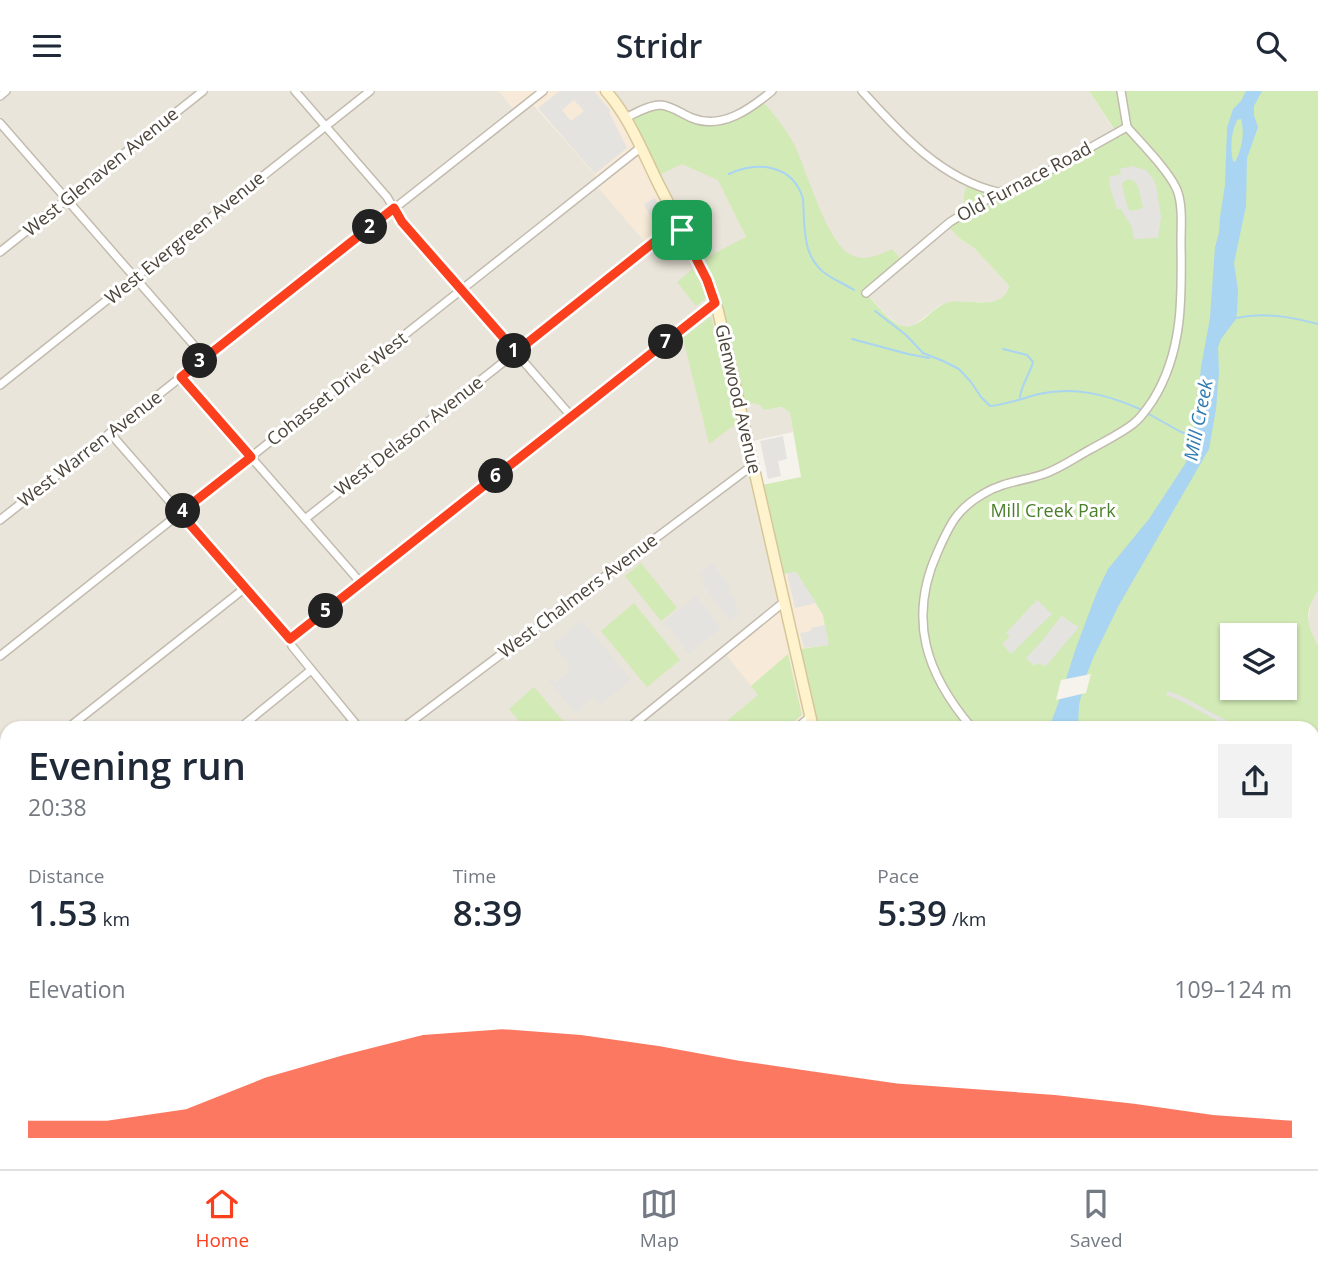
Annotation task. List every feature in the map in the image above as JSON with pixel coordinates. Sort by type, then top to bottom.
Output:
[{"type":"main road","name":"Glenwood Avenue","points":[[606,91],[620,108],[707,280],[720,318],[811,721]]},
{"type":"street","points":[[0,96],[6,91]]},
{"type":"street","name":"West Glenaven Avenue","points":[[0,252],[203,91]]},
{"type":"street","points":[[295,91],[387,197],[402,222],[571,416]]},
{"type":"street","name":"West Evergreen Avenue","points":[[0,385],[370,91]]},
{"type":"street","name":"West Warren Avenue","points":[[0,520],[543,91]]},
{"type":"street","points":[[625,118],[660,105],[698,121],[716,122],[749,109],[772,91]]},
{"type":"street","points":[[862,91],[881,113],[936,163],[965,181],[999,192]]},
{"type":"street","points":[[966,721],[957,711],[938,677],[928,652],[922,624],[922,608],[929,576],[951,523],[965,506],[987,492],[1004,484],[1055,469],[1128,428],[1149,406],[1170,363],[1179,325],[1182,296],[1180,209],[1177,190],[1127,127],[1121,91]]},
{"type":"street","points":[[0,123],[205,358]]},
{"type":"street","name":"Old Furnace Road","points":[[866,293],[950,222],[999,192],[1020,186],[1127,127]]},
{"type":"street","name":"Cohasset Drive West","points":[[0,656],[640,148]]},
{"type":"street","name":"West Delason Avenue","points":[[305,519],[678,223]]},
{"type":"street","points":[[290,639],[715,303]]},
{"type":"street","points":[[181,377],[361,583]]},
{"type":"street","points":[[110,433],[290,639],[292,646],[353,721]]},
{"type":"street","name":"West Chalmers Avenue","points":[[412,721],[753,465]]},
{"type":"street","points":[[77,721],[245,588]]},
{"type":"street","points":[[638,721],[784,603]]},
{"type":"street","points":[[249,721],[311,670]]},
{"type":"street","points":[[805,721],[810,717]]},
{"type":"shaded area","points":[[0,91],[499,91],[516,112],[530,101],[600,180],[649,247],[606,91],[1089,91],[1116,133],[959,238],[974,248],[1006,282],[1009,287],[1007,294],[999,300],[988,302],[950,302],[940,305],[913,326],[898,324],[866,293],[737,218],[746,238],[707,280],[740,406],[751,403],[761,405],[764,410],[782,407],[790,413],[793,432],[748,442],[784,602],[785,721],[0,721]]},
{"type":"shaded area","points":[[499,91],[606,91],[678,224],[649,247],[595,184],[599,180],[531,101],[516,112]]},
{"type":"shaded area","points":[[560,91],[594,91],[610,110],[627,148],[595,174],[538,108]],"holes":[[[574,100],[584,111],[571,121],[562,110]]]},
{"type":"shaded area","points":[[1132,166],[1146,170],[1152,177],[1156,185],[1161,217],[1158,238],[1134,239],[1132,228],[1121,209],[1117,209],[1109,177],[1121,174],[1120,169]],"holes":[[[1128,179],[1138,186],[1143,208],[1132,211],[1128,209],[1122,185]]]},
{"type":"shaded area","points":[[655,198],[668,221],[657,229],[644,204]]},
{"type":"shaded area","points":[[783,436],[787,459],[778,461],[781,476],[768,479],[760,441]]},
{"type":"shaded area","points":[[712,563],[731,589],[729,591],[737,601],[734,604],[741,612],[730,620],[703,585],[706,582],[699,573]]},
{"type":"shaded area","points":[[796,572],[823,615],[829,645],[814,721],[779,721],[723,651],[784,603],[777,575]]},
{"type":"shaded area","points":[[796,572],[816,603],[795,608],[787,573]]},
{"type":"shaded area","points":[[1318,591],[1318,645],[1308,622],[1311,602]]},
{"type":"shaded area","points":[[696,596],[721,628],[689,654],[664,622]]},
{"type":"shaded area","points":[[1037,600],[1052,614],[1011,654],[1002,644],[1010,637],[1006,633]]},
{"type":"shaded area","points":[[1062,615],[1079,627],[1046,666],[1037,663],[1034,666],[1026,658]]},
{"type":"shaded area","points":[[581,620],[631,679],[600,705],[593,697],[575,713],[549,681],[552,679],[556,683],[570,671],[566,667],[569,664],[553,644]]},
{"type":"shaded area","points":[[825,625],[829,645],[804,648],[800,633]]},
{"type":"shaded area","points":[[1168,691],[1183,697],[1227,721],[1218,721],[1166,695]]},
{"type":"green space","name":"Mill Creek Park","points":[[1089,91],[1318,91],[1318,591],[1310,605],[1308,618],[1318,645],[1318,721],[811,721],[795,650],[828,645],[823,615],[796,572],[777,575],[757,486],[801,477],[790,413],[782,407],[764,410],[760,405],[751,403],[740,406],[715,303],[698,262],[746,237],[718,180],[682,164],[655,177],[625,118],[654,106],[716,122],[761,99],[794,144],[825,221],[842,248],[861,258],[872,257],[892,249],[903,262],[866,293],[893,321],[903,326],[921,321],[950,302],[992,302],[1005,294],[1009,287],[1006,282],[974,248],[959,238],[947,225],[967,211],[964,197],[969,183],[999,192],[1020,186],[1116,132]]},
{"type":"green space","points":[[693,269],[707,297],[696,306],[677,282]]},
{"type":"green space","points":[[711,316],[736,424],[709,444],[683,338]]},
{"type":"green space","points":[[641,563],[677,608],[661,621],[625,576]]},
{"type":"green space","points":[[634,603],[680,660],[647,687],[601,631]]},
{"type":"green space","points":[[788,654],[802,715],[795,721],[729,721],[758,695],[751,686]]},
{"type":"green space","points":[[534,687],[563,721],[519,721],[509,709]]},
{"type":"water","name":"Mill Creek","points":[[1246,91],[1262,91],[1254,106],[1258,127],[1247,158],[1246,206],[1234,263],[1238,290],[1236,319],[1218,347],[1216,409],[1209,449],[1119,605],[1094,656],[1086,676],[1078,721],[1052,721],[1076,648],[1108,569],[1149,519],[1189,455],[1210,318],[1215,247],[1225,185],[1227,128],[1233,109]],"holes":[[[1241,119],[1242,141],[1235,162],[1232,135],[1237,120]]]},
{"type":"pier","points":[[1091,674],[1086,693],[1056,700],[1061,680]]},
{"type":"waterway","points":[[729,174],[751,167],[762,167],[783,172],[791,179],[803,199],[806,242],[813,261],[829,276],[854,290]]},
{"type":"waterway","points":[[875,311],[906,335],[923,353],[959,369],[990,406],[1039,394],[1066,391],[1092,393],[1142,410]]},
{"type":"waterway","points":[[1236,318],[1277,316],[1318,324]]},
{"type":"waterway","points":[[852,339],[929,358]]},
{"type":"waterway","points":[[1003,349],[1027,355],[1033,362],[1020,397]]},
{"type":"waterway","name":"Mill Creek","points":[[1147,413],[1193,436]]},
{"type":"route","points":[[394,208],[402,222],[516,352],[678,223],[682,230],[707,280],[715,303],[290,639],[180,513],[251,457],[181,377],[394,208]]}]
